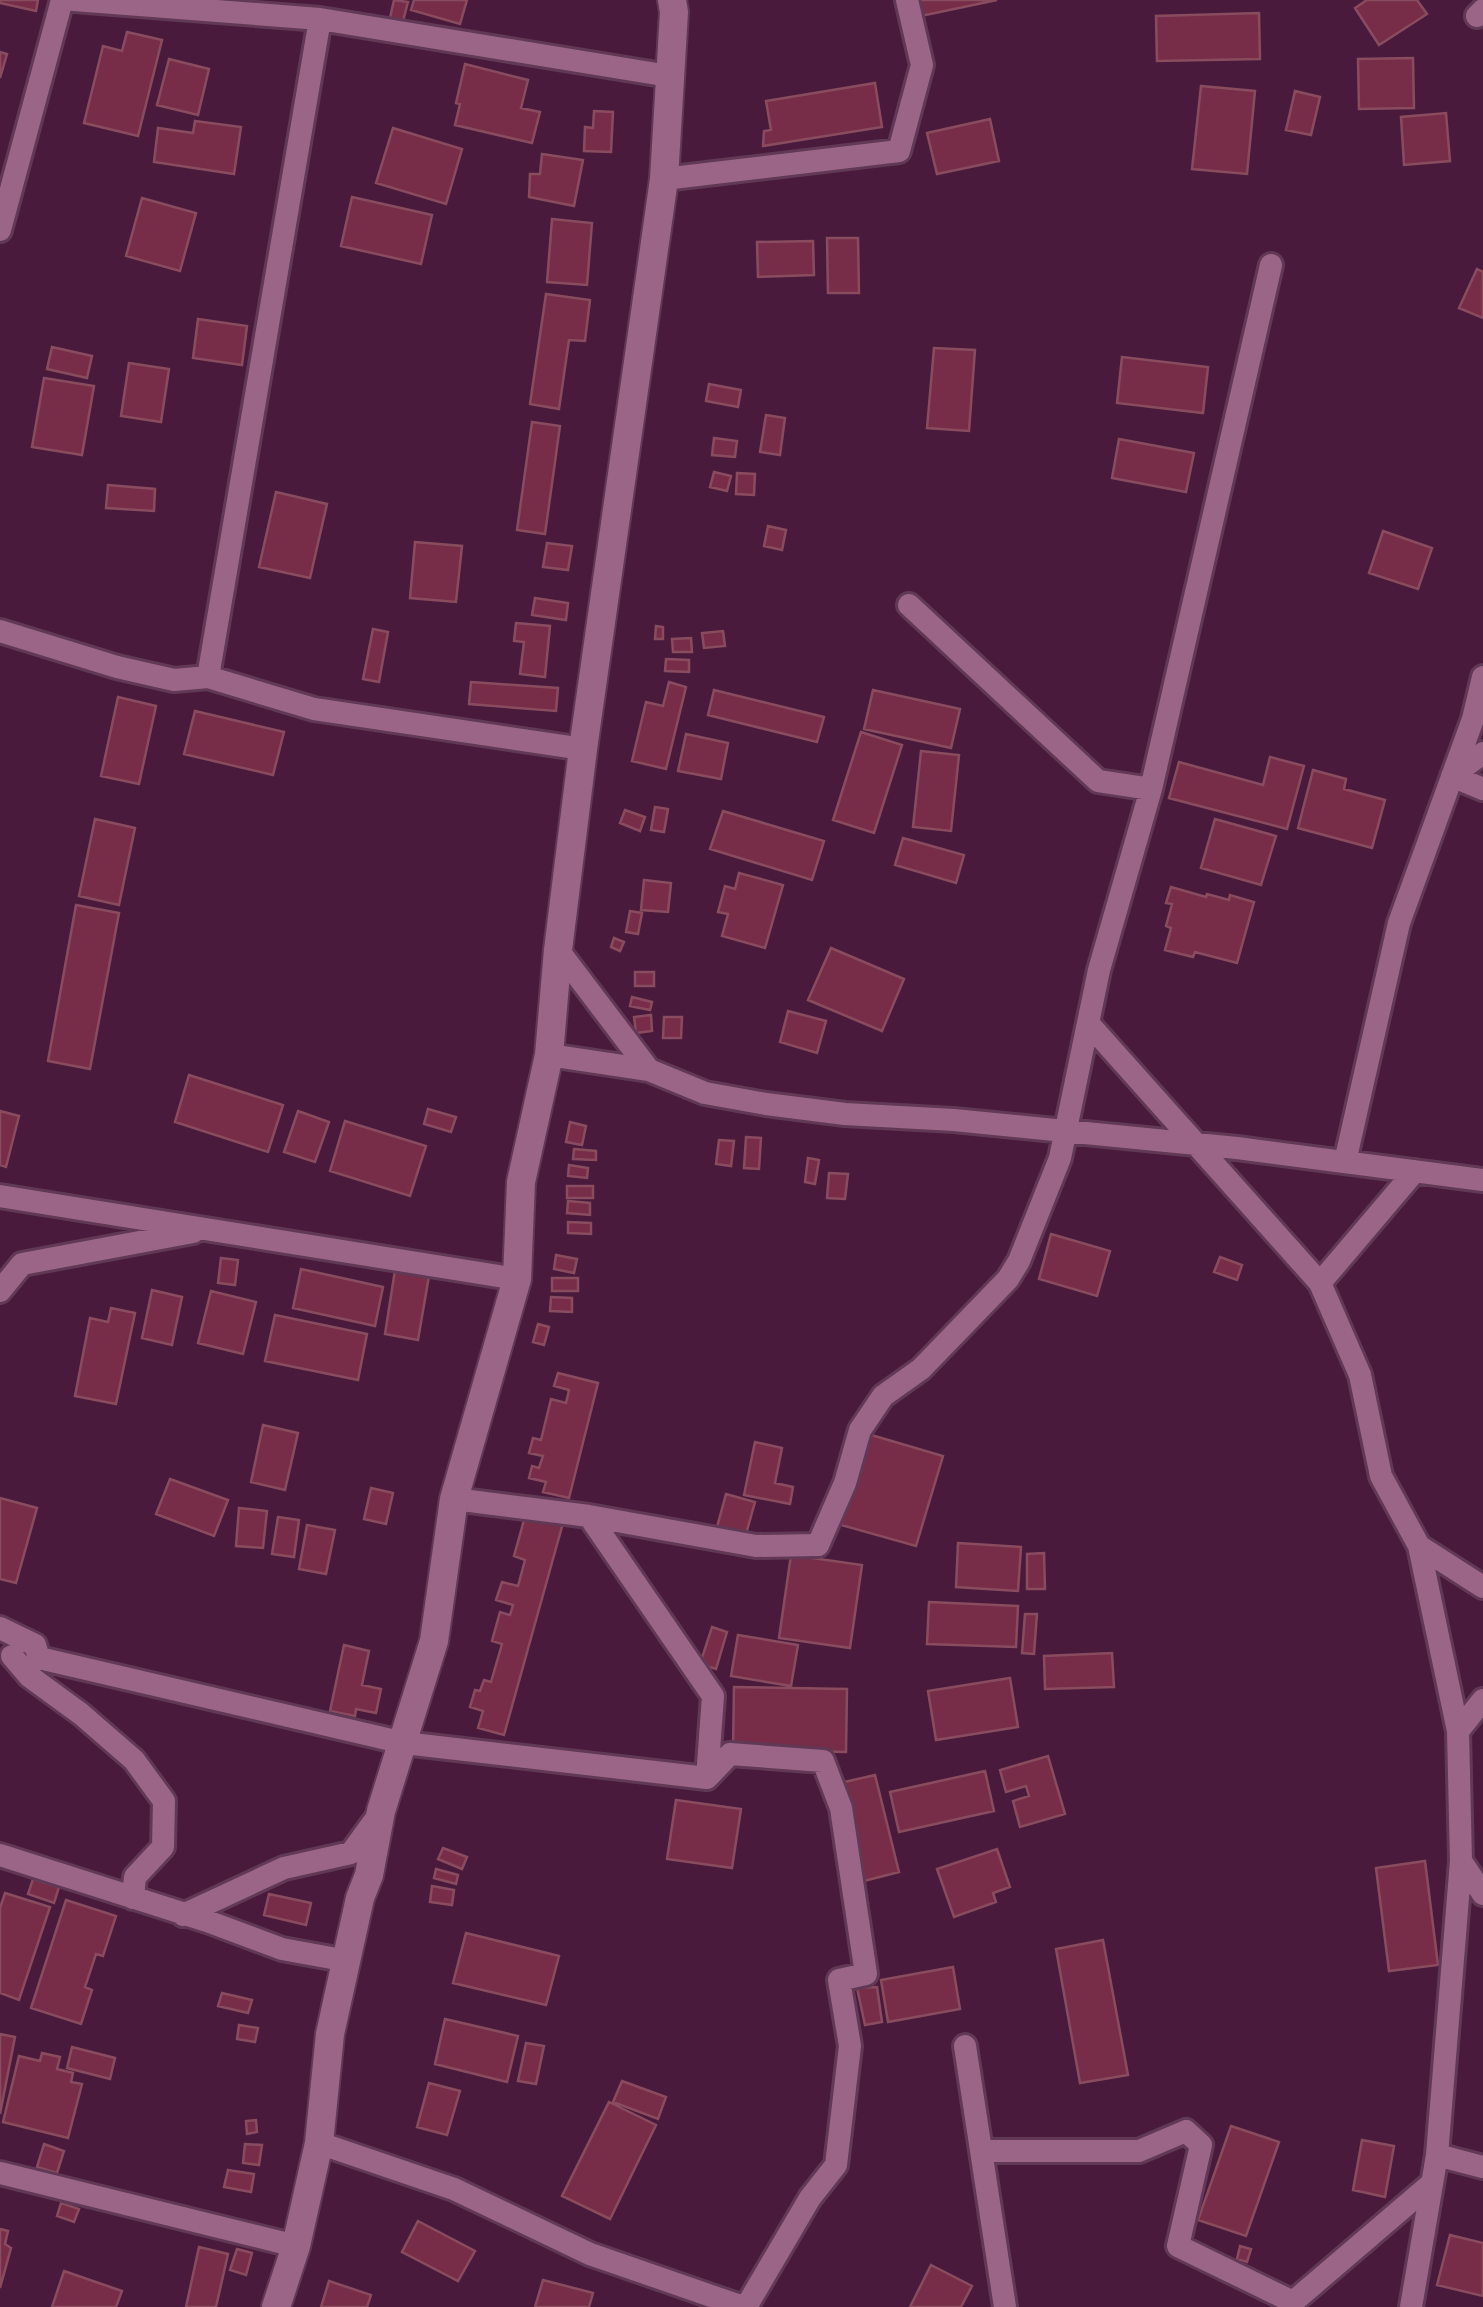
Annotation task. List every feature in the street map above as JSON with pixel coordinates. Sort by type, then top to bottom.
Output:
[{"type":"street","points":[[0,230],[62,0]]},
{"type":"street","points":[[74,0],[320,20],[669,76]]},
{"type":"street","points":[[276,2307],[296,2246],[318,2142],[330,2034],[381,1811],[434,1641],[454,1499],[517,1280],[521,1182],[549,1056],[583,749],[664,179],[672,0]]},
{"type":"street","points":[[664,179],[900,151],[922,65],[908,0]]},
{"type":"street","points":[[208,677],[320,20]]},
{"type":"street","points":[[454,1499],[589,1516],[756,1546],[818,1544],[845,1483],[860,1430],[876,1407],[884,1396],[921,1370],[1008,1279],[1019,1262],[1060,1158],[1099,970],[1151,789],[1272,265]]},
{"type":"street","points":[[909,605],[1098,781],[1151,789]]},
{"type":"street","points":[[0,631],[117,667],[174,680],[208,677],[314,709],[583,749]]},
{"type":"street","points":[[1346,1162],[1399,923],[1473,719],[1483,677]]},
{"type":"street","points":[[1452,776],[1483,752]]},
{"type":"street","points":[[1452,776],[1483,788]]},
{"type":"street","points":[[558,950],[649,1070]]},
{"type":"street","points":[[1088,1023],[1320,1283],[1360,1375],[1381,1476],[1418,1546],[1458,1731],[1462,1861],[1438,2155],[1411,2307]]},
{"type":"street","points":[[549,1056],[649,1070],[705,1093],[766,1104],[845,1114],[1064,1130],[1483,1180]]},
{"type":"street","points":[[1320,1283],[1415,1172]]},
{"type":"street","points":[[0,1196],[517,1280]]},
{"type":"street","points":[[0,1291],[22,1264],[212,1228]]},
{"type":"street","points":[[589,1516],[713,1696],[707,1778]]},
{"type":"street","points":[[1418,1546],[1483,1587]]},
{"type":"street","points":[[0,1628],[35,1646],[40,1658]]},
{"type":"street","points":[[6,1656],[40,1658],[404,1743],[707,1778]]},
{"type":"street","points":[[6,1656],[134,1760],[164,1801],[163,1847],[135,1877],[133,1898]]},
{"type":"street","points":[[1458,1731],[1483,1700]]},
{"type":"street","points":[[318,2142],[454,2188],[590,2254],[745,2307],[810,2198],[836,2165],[850,2046],[839,1980],[866,1974],[841,1808],[822,1762],[730,1754],[707,1778]]},
{"type":"street","points":[[183,1915],[284,1868],[351,1853],[381,1811]]},
{"type":"street","points":[[0,1855],[207,1920],[282,1950],[348,1961]]},
{"type":"street","points":[[1462,1861],[1483,1894]]},
{"type":"street","points":[[966,2046],[1006,2307]]},
{"type":"street","points":[[982,2151],[1140,2151],[1186,2131],[1201,2145],[1178,2246],[1293,2302],[1432,2183]]},
{"type":"street","points":[[1438,2155],[1483,2167]]},
{"type":"street","points":[[0,2173],[296,2246]]},
{"type":"building","points":[[0,0],[38,0],[36,11]]},
{"type":"building","points":[[394,0],[408,2],[403,21],[390,18]]},
{"type":"building","points":[[414,0],[467,0],[460,24],[411,10]]},
{"type":"building","points":[[912,0],[997,0],[916,17]]},
{"type":"building","points":[[1367,0],[1417,0],[1427,14],[1379,45],[1355,8]]},
{"type":"building","points":[[1259,13],[1260,59],[1157,61],[1156,16]]},
{"type":"building","points":[[127,32],[162,40],[138,136],[84,123],[103,46],[122,51]]},
{"type":"building","points":[[0,52],[7,54],[0,78]]},
{"type":"building","points":[[1413,58],[1414,108],[1359,109],[1358,59]]},
{"type":"building","points":[[169,59],[209,69],[198,115],[157,105]]},
{"type":"building","points":[[465,64],[528,80],[521,108],[540,112],[532,143],[455,125]]},
{"type":"building","points":[[875,83],[882,127],[763,146],[764,131],[771,130],[766,101]]},
{"type":"building","points":[[1201,86],[1255,91],[1247,174],[1192,169]]},
{"type":"building","points":[[1295,91],[1320,97],[1311,135],[1286,130]]},
{"type":"building","points":[[594,111],[613,112],[611,152],[584,151],[585,127],[593,128]]},
{"type":"building","points":[[1446,113],[1450,161],[1404,165],[1401,117]]},
{"type":"building","points":[[990,119],[999,161],[937,174],[927,133]]},
{"type":"building","points":[[195,121],[241,127],[234,174],[154,162],[158,128],[193,133]]},
{"type":"building","points":[[393,128],[462,149],[446,204],[376,183]]},
{"type":"building","points":[[542,154],[583,160],[574,206],[529,197],[530,174],[540,174]]},
{"type":"building","points":[[352,197],[432,215],[421,264],[341,246]]},
{"type":"building","points":[[142,198],[196,213],[180,271],[126,256]]},
{"type":"building","points":[[552,219],[592,223],[587,285],[547,282]]},
{"type":"building","points":[[827,238],[858,238],[859,293],[828,293]]},
{"type":"building","points":[[813,241],[814,275],[758,277],[757,242]]},
{"type":"building","points":[[1477,269],[1483,272],[1483,318],[1459,308]]},
{"type":"building","points":[[546,294],[590,300],[585,341],[569,340],[559,409],[530,404]]},
{"type":"building","points":[[198,319],[247,326],[242,365],[193,358]]},
{"type":"building","points":[[52,347],[92,356],[87,378],[47,369]]},
{"type":"building","points":[[934,348],[975,350],[969,431],[927,428]]},
{"type":"building","points":[[1122,357],[1208,367],[1203,413],[1117,403]]},
{"type":"building","points":[[129,363],[169,369],[161,422],[121,416]]},
{"type":"building","points":[[44,378],[94,386],[82,455],[32,447]]},
{"type":"building","points":[[709,384],[741,390],[738,407],[706,401]]},
{"type":"building","points":[[766,415],[785,418],[780,455],[760,452]]},
{"type":"building","points":[[532,422],[560,426],[545,534],[517,530]]},
{"type":"building","points":[[714,438],[737,441],[735,457],[712,455]]},
{"type":"building","points":[[1119,439],[1194,453],[1186,492],[1112,478]]},
{"type":"building","points":[[714,472],[731,476],[727,491],[710,487]]},
{"type":"building","points":[[737,473],[755,474],[754,495],[736,494]]},
{"type":"building","points":[[108,485],[155,489],[154,511],[106,508]]},
{"type":"building","points":[[276,492],[327,504],[310,578],[259,567]]},
{"type":"building","points":[[768,526],[786,530],[782,550],[764,546]]},
{"type":"building","points":[[1383,531],[1432,548],[1418,589],[1369,573]]},
{"type":"building","points":[[415,542],[462,546],[456,602],[410,598]]},
{"type":"building","points":[[547,543],[572,546],[568,570],[543,567]]},
{"type":"building","points":[[535,598],[568,603],[566,620],[532,615]]},
{"type":"building","points":[[516,623],[550,626],[545,677],[520,674],[524,642],[514,641]]},
{"type":"building","points":[[656,626],[663,627],[663,639],[655,639]]},
{"type":"building","points":[[373,629],[388,632],[379,682],[363,679]]},
{"type":"building","points":[[723,631],[725,646],[704,648],[702,633]]},
{"type":"building","points":[[691,638],[692,652],[673,652],[672,639]]},
{"type":"building","points":[[666,659],[689,660],[689,672],[665,671]]},
{"type":"building","points":[[471,682],[558,688],[556,711],[469,704]]},
{"type":"building","points":[[669,682],[686,687],[666,769],[632,761],[646,702],[663,706]]},
{"type":"building","points":[[714,690],[824,717],[817,742],[708,715]]},
{"type":"building","points":[[873,690],[960,709],[951,748],[864,729]]},
{"type":"building","points":[[118,697],[156,706],[139,784],[101,776]]},
{"type":"building","points":[[195,711],[284,732],[273,775],[184,754]]},
{"type":"building","points":[[861,732],[902,745],[874,833],[833,820]]},
{"type":"building","points":[[686,734],[728,743],[721,779],[678,771]]},
{"type":"building","points":[[921,751],[959,755],[951,831],[913,827]]},
{"type":"building","points":[[1270,757],[1304,766],[1287,829],[1169,798],[1179,762],[1263,785]]},
{"type":"building","points":[[1313,770],[1346,779],[1344,789],[1385,800],[1372,848],[1298,828]]},
{"type":"building","points":[[655,807],[668,809],[664,832],[651,830]]},
{"type":"building","points":[[625,810],[645,817],[640,831],[620,823]]},
{"type":"building","points":[[723,811],[824,841],[812,880],[710,849]]},
{"type":"building","points":[[95,819],[135,828],[119,905],[79,896]]},
{"type":"building","points":[[1215,819],[1276,836],[1261,885],[1201,868]]},
{"type":"building","points":[[903,838],[964,855],[956,883],[895,865]]},
{"type":"building","points":[[739,873],[783,885],[765,948],[722,936],[728,914],[718,912],[725,886],[735,889]]},
{"type":"building","points":[[644,880],[671,883],[668,912],[641,910]]},
{"type":"building","points":[[1171,887],[1206,897],[1207,894],[1229,900],[1230,895],[1254,902],[1237,963],[1195,952],[1193,957],[1165,950],[1171,928],[1166,926],[1172,904],[1166,903]]},
{"type":"building","points":[[76,905],[119,913],[90,1069],[48,1061]]},
{"type":"building","points":[[630,911],[642,913],[638,934],[626,932]]},
{"type":"building","points":[[614,938],[624,942],[620,951],[611,947]]},
{"type":"building","points":[[831,948],[904,979],[882,1031],[808,1000]]},
{"type":"building","points":[[635,972],[654,972],[654,986],[635,986]]},
{"type":"building","points":[[632,997],[652,1002],[650,1010],[630,1006]]},
{"type":"building","points":[[788,1011],[826,1021],[817,1053],[780,1042]]},
{"type":"building","points":[[651,1015],[652,1031],[636,1033],[634,1017]]},
{"type":"building","points":[[664,1017],[682,1017],[681,1038],[663,1038]]},
{"type":"building","points":[[189,1075],[283,1105],[268,1152],[175,1122]]},
{"type":"building","points":[[428,1109],[456,1117],[451,1132],[424,1124]]},
{"type":"building","points":[[0,1111],[19,1116],[6,1167],[0,1165]]},
{"type":"building","points":[[298,1111],[329,1122],[315,1162],[284,1152]]},
{"type":"building","points":[[345,1121],[426,1146],[410,1196],[330,1171]]},
{"type":"building","points":[[570,1122],[586,1126],[582,1145],[566,1142]]},
{"type":"building","points":[[746,1137],[761,1138],[759,1169],[744,1168]]},
{"type":"building","points":[[719,1140],[734,1141],[731,1166],[716,1164]]},
{"type":"building","points":[[574,1149],[596,1151],[596,1160],[573,1159]]},
{"type":"building","points":[[808,1158],[819,1160],[815,1184],[805,1182]]},
{"type":"building","points":[[569,1165],[588,1168],[587,1178],[568,1176]]},
{"type":"building","points":[[829,1173],[848,1174],[845,1199],[827,1198]]},
{"type":"building","points":[[567,1186],[593,1186],[593,1198],[567,1198]]},
{"type":"building","points":[[568,1201],[590,1203],[590,1215],[567,1213]]},
{"type":"building","points":[[568,1222],[591,1223],[591,1234],[568,1233]]},
{"type":"building","points":[[1051,1234],[1110,1251],[1097,1296],[1039,1279]]},
{"type":"building","points":[[556,1255],[577,1259],[574,1273],[554,1269]]},
{"type":"building","points":[[1220,1257],[1242,1265],[1237,1280],[1214,1272]]},
{"type":"building","points":[[221,1258],[238,1260],[235,1285],[218,1283]]},
{"type":"building","points":[[301,1269],[383,1287],[375,1326],[293,1308]]},
{"type":"building","points":[[395,1270],[429,1276],[418,1340],[385,1334]]},
{"type":"building","points":[[552,1278],[578,1278],[578,1291],[552,1291]]},
{"type":"building","points":[[152,1290],[182,1297],[172,1345],[142,1338]]},
{"type":"building","points":[[211,1291],[256,1302],[243,1354],[198,1343]]},
{"type":"building","points":[[551,1297],[572,1298],[572,1312],[550,1311]]},
{"type":"building","points":[[111,1308],[135,1313],[116,1404],[75,1396],[90,1318],[108,1322]]},
{"type":"building","points":[[275,1315],[367,1334],[358,1380],[265,1361]]},
{"type":"building","points":[[538,1324],[549,1327],[544,1345],[533,1342]]},
{"type":"building","points":[[558,1373],[598,1383],[569,1498],[543,1492],[546,1482],[529,1478],[532,1466],[539,1468],[543,1456],[529,1453],[533,1438],[541,1440],[551,1399],[566,1403],[569,1390],[554,1386]]},
{"type":"building","points":[[263,1425],[298,1433],[285,1490],[251,1482]]},
{"type":"building","points":[[868,1434],[943,1456],[916,1546],[841,1525]]},
{"type":"building","points":[[755,1442],[782,1448],[775,1483],[793,1487],[790,1504],[744,1495]]},
{"type":"building","points":[[170,1479],[228,1500],[214,1536],[156,1514]]},
{"type":"building","points":[[371,1488],[393,1493],[386,1524],[364,1519]]},
{"type":"building","points":[[726,1494],[755,1502],[746,1534],[717,1527]]},
{"type":"building","points":[[0,1498],[37,1508],[16,1583],[0,1579]]},
{"type":"building","points":[[239,1508],[267,1511],[263,1548],[236,1546]]},
{"type":"building","points":[[526,1513],[563,1523],[504,1735],[478,1728],[483,1711],[470,1707],[475,1690],[480,1691],[484,1680],[491,1682],[502,1644],[492,1641],[500,1612],[510,1615],[513,1605],[496,1600],[502,1582],[518,1586],[525,1560],[514,1556]]},
{"type":"building","points":[[278,1517],[299,1520],[294,1557],[272,1554]]},
{"type":"building","points":[[307,1525],[335,1530],[326,1574],[299,1569]]},
{"type":"building","points":[[958,1543],[1021,1547],[1018,1591],[956,1587]]},
{"type":"building","points":[[1044,1553],[1045,1589],[1027,1589],[1027,1554]]},
{"type":"building","points":[[791,1555],[862,1565],[850,1648],[779,1638]]},
{"type":"building","points":[[929,1602],[1018,1606],[1016,1647],[927,1644]]},
{"type":"building","points":[[1025,1614],[1037,1614],[1034,1654],[1022,1653]]},
{"type":"building","points":[[712,1627],[727,1632],[716,1669],[700,1664]]},
{"type":"building","points":[[738,1635],[798,1645],[791,1686],[731,1676]]},
{"type":"building","points":[[344,1645],[369,1651],[362,1685],[381,1689],[376,1713],[356,1709],[355,1716],[330,1711]]},
{"type":"building","points":[[1112,1653],[1114,1687],[1045,1689],[1044,1656]]},
{"type":"building","points":[[1010,1678],[1018,1727],[936,1740],[928,1691]]},
{"type":"building","points":[[734,1687],[847,1689],[846,1752],[733,1750]]},
{"type":"building","points":[[1048,1756],[1065,1814],[1020,1827],[1013,1801],[1029,1796],[1026,1786],[1006,1792],[1000,1770]]},
{"type":"building","points":[[985,1771],[994,1811],[899,1832],[890,1792]]},
{"type":"building","points":[[875,1775],[899,1872],[864,1881],[840,1783]]},
{"type":"building","points":[[676,1800],[741,1809],[732,1868],[667,1859]]},
{"type":"building","points":[[443,1848],[467,1857],[462,1869],[438,1859]]},
{"type":"building","points":[[997,1849],[1010,1887],[993,1893],[996,1902],[954,1917],[937,1869]]},
{"type":"building","points":[[1425,1861],[1438,1965],[1389,1971],[1376,1868]]},
{"type":"building","points":[[436,1869],[458,1875],[456,1884],[434,1878]]},
{"type":"building","points":[[33,1879],[59,1887],[54,1903],[28,1894]]},
{"type":"building","points":[[432,1886],[454,1890],[452,1905],[430,1902]]},
{"type":"building","points":[[5,1893],[50,1907],[19,2000],[0,1993],[0,1908]]},
{"type":"building","points":[[269,1894],[311,1903],[306,1925],[264,1915]]},
{"type":"building","points":[[66,1900],[116,1916],[103,1956],[96,1954],[85,1987],[92,1990],[81,2024],[31,2008]]},
{"type":"building","points":[[466,1933],[559,1956],[546,2005],[453,1983]]},
{"type":"building","points":[[1103,1940],[1128,2075],[1080,2083],[1056,1949]]},
{"type":"building","points":[[953,1967],[960,2009],[888,2022],[881,1980]]},
{"type":"building","points":[[877,1987],[882,2022],[865,2025],[857,1988]]},
{"type":"building","points":[[222,1993],[252,2000],[248,2013],[218,2006]]},
{"type":"building","points":[[445,2019],[518,2036],[507,2082],[435,2064]]},
{"type":"building","points":[[239,2025],[258,2028],[255,2042],[237,2039]]},
{"type":"building","points":[[0,2034],[15,2037],[0,2114]]},
{"type":"building","points":[[526,2043],[544,2046],[536,2084],[518,2081]]},
{"type":"building","points":[[72,2047],[115,2058],[110,2079],[67,2068]]},
{"type":"building","points":[[42,2053],[60,2057],[57,2069],[73,2073],[71,2082],[82,2084],[68,2138],[3,2122],[19,2056],[40,2061]]},
{"type":"building","points":[[622,2081],[666,2097],[658,2119],[613,2102]]},
{"type":"building","points":[[429,2083],[460,2091],[447,2135],[417,2127]]},
{"type":"building","points":[[609,2102],[656,2125],[610,2219],[562,2196]]},
{"type":"building","points":[[256,2120],[257,2132],[247,2134],[246,2121]]},
{"type":"building","points":[[1231,2126],[1279,2142],[1246,2236],[1198,2220]]},
{"type":"building","points":[[1362,2140],[1394,2146],[1385,2197],[1353,2190]]},
{"type":"building","points":[[44,2144],[64,2151],[57,2173],[37,2167]]},
{"type":"building","points":[[245,2144],[262,2145],[259,2165],[243,2163]]},
{"type":"building","points":[[228,2170],[254,2174],[251,2192],[224,2187]]},
{"type":"building","points":[[61,2203],[79,2209],[74,2222],[57,2216]]},
{"type":"building","points":[[418,2221],[475,2251],[458,2281],[402,2252]]},
{"type":"building","points":[[0,2229],[8,2231],[5,2244],[11,2248],[0,2288]]},
{"type":"building","points":[[1450,2235],[1483,2243],[1483,2296],[1437,2285]]},
{"type":"building","points":[[1240,2246],[1251,2249],[1247,2262],[1237,2259]]},
{"type":"building","points":[[199,2247],[228,2254],[216,2307],[186,2307]]},
{"type":"building","points":[[237,2249],[252,2253],[246,2275],[230,2270]]},
{"type":"building","points":[[931,2265],[972,2286],[961,2307],[910,2307]]},
{"type":"building","points":[[64,2271],[122,2291],[116,2307],[52,2307]]},
{"type":"building","points":[[543,2280],[593,2293],[589,2307],[535,2307]]},
{"type":"building","points":[[329,2281],[371,2295],[367,2307],[321,2307]]}]
